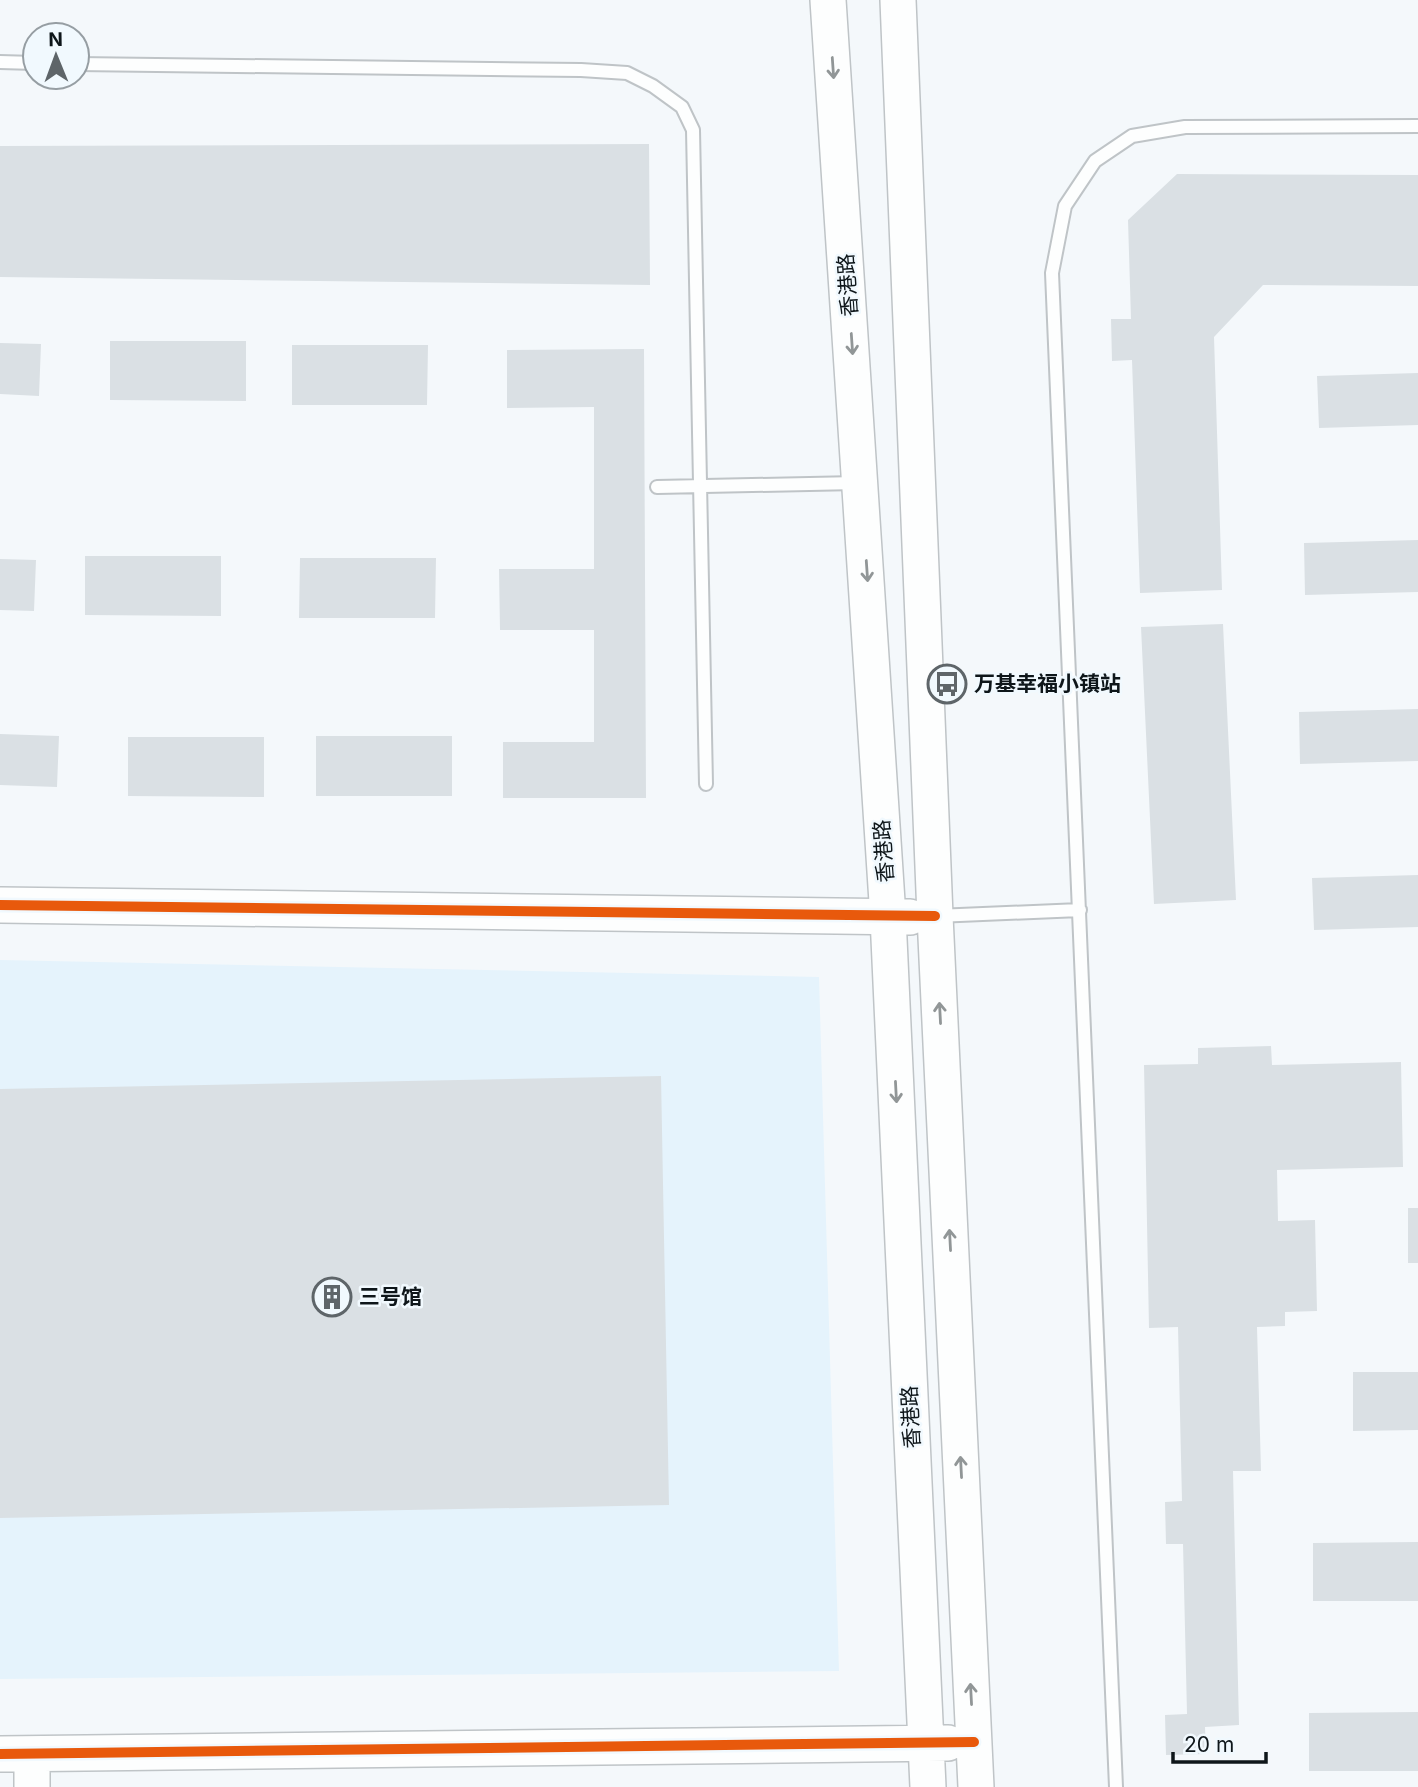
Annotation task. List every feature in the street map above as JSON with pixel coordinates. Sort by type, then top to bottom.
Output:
[{"type":"main road","name":"香港路","points":[[828,0],[888,917],[928,1787]]},
{"type":"main road","points":[[898,0],[935,916],[975,1787]]},
{"type":"main road","points":[[0,905],[935,916]]},
{"type":"main road","points":[[22,1765],[974,1742]]},
{"type":"lane","points":[[0,62],[21,63]]},
{"type":"lane","points":[[91,64],[626,73],[653,86],[682,107],[692,130],[706,784]]},
{"type":"lane","points":[[1116,1787],[1052,274],[1065,206],[1095,161],[1132,136],[1185,127],[1418,126]]},
{"type":"lane","points":[[657,486],[861,482]]},
{"type":"lane","points":[[935,916],[1080,911]]},
{"type":"shaded area","points":[[0,960],[819,977],[839,1671],[0,1679]]},
{"type":"building","points":[[649,144],[650,285],[0,277],[0,146]]},
{"type":"building","points":[[1177,174],[1418,175],[1418,286],[1263,285],[1214,337],[1222,590],[1140,593],[1132,360],[1112,361],[1111,319],[1131,319],[1128,220]]},
{"type":"building","points":[[110,341],[246,341],[246,401],[110,400]]},
{"type":"building","points":[[0,343],[41,344],[39,396],[0,394]]},
{"type":"building","points":[[292,345],[428,345],[427,405],[292,405]]},
{"type":"building","points":[[644,349],[646,798],[503,798],[503,742],[594,742],[594,630],[500,630],[499,569],[594,569],[594,407],[507,408],[507,350]]},
{"type":"building","points":[[1418,373],[1418,425],[1319,428],[1317,376]]},
{"type":"building","points":[[1418,540],[1418,592],[1305,595],[1304,543]]},
{"type":"building","points":[[85,556],[221,556],[221,616],[85,615]]},
{"type":"building","points":[[300,558],[436,558],[435,618],[299,618]]},
{"type":"building","points":[[0,559],[36,560],[34,611],[0,610]]},
{"type":"building","points":[[1223,624],[1236,900],[1154,904],[1141,627]]},
{"type":"building","points":[[1418,709],[1418,761],[1300,764],[1299,712]]},
{"type":"building","points":[[0,734],[59,736],[57,787],[0,785]]},
{"type":"building","points":[[316,736],[452,736],[452,796],[316,796]]},
{"type":"building","points":[[128,737],[264,737],[264,797],[128,796]]},
{"type":"building","points":[[1418,875],[1418,927],[1314,930],[1312,878]]},
{"type":"building","points":[[1271,1046],[1272,1065],[1401,1062],[1403,1167],[1277,1170],[1278,1221],[1315,1220],[1317,1311],[1285,1312],[1285,1326],[1257,1327],[1261,1471],[1233,1471],[1239,1725],[1205,1727],[1206,1754],[1166,1755],[1165,1715],[1187,1714],[1183,1544],[1166,1544],[1165,1502],[1182,1501],[1178,1327],[1149,1328],[1144,1065],[1198,1064],[1198,1048]]},
{"type":"building","name":"三号馆","points":[[661,1076],[669,1505],[0,1518],[0,1089]]},
{"type":"building","points":[[1408,1208],[1418,1208],[1418,1263],[1408,1263]]},
{"type":"building","points":[[1353,1372],[1418,1372],[1418,1430],[1353,1431]]},
{"type":"building","points":[[1418,1542],[1418,1601],[1313,1601],[1313,1543]]},
{"type":"building","points":[[1418,1712],[1418,1771],[1309,1771],[1309,1713]]},
{"type":"cycle path","points":[[0,905],[935,916]]},
{"type":"cycle path","points":[[0,1754],[974,1742]]},
{"type":"place","name":"万基幸福小镇站","points":[[947,684]]},
{"type":"place","name":"三号馆","points":[[332,1297]]}]
